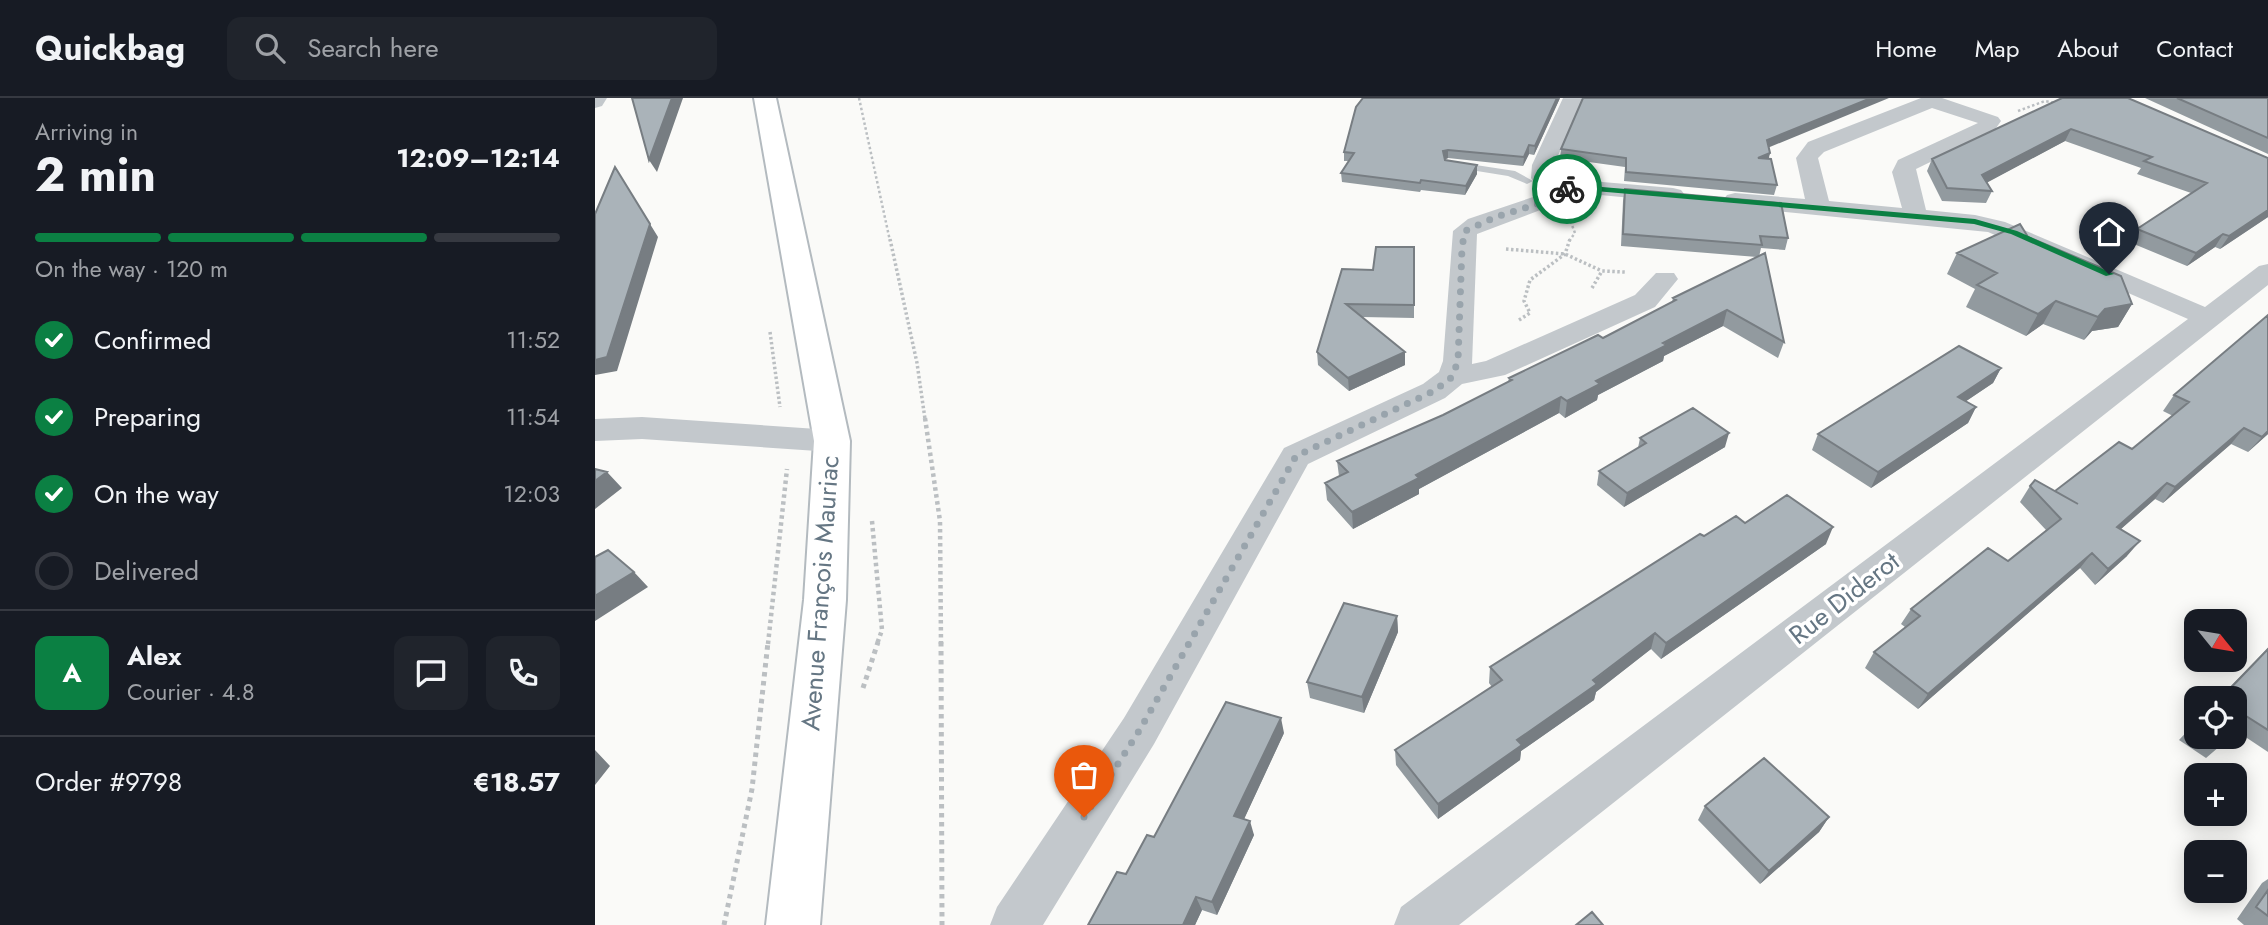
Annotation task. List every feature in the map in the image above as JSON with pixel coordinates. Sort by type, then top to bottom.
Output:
[{"type":"street","name":"Avenue François Mauriac","points":[[765,98],[811,440],[825,600],[793,925]]},
{"type":"street","points":[[1544,98],[1572,100],[1543,165],[1544,189]]},
{"type":"street","points":[[1819,208],[1807,158],[1816,148],[1931,101],[1991,121],[1987,127],[1906,165],[1903,172],[1916,216]]},
{"type":"street","points":[[1015,925],[1139,731],[1296,456],[1434,391],[1455,363],[1465,231],[1544,189],[1703,198],[1975,222],[2014,232],[2209,318]]},
{"type":"street","name":"Rue Diderot","points":[[1419,925],[2268,272]]},
{"type":"street","points":[[1455,363],[1494,369],[1645,301],[1665,279]]},
{"type":"street","points":[[595,430],[642,428],[811,440]]},
{"type":"lane","points":[[1449,164],[1511,173],[1544,189]]},
{"type":"path","points":[[859,98],[917,363],[940,521],[942,925]]},
{"type":"path","points":[[1991,121],[2052,98]]},
{"type":"path","points":[[2045,101],[2057,103]]},
{"type":"path","points":[[1455,363],[1485,340],[1530,313],[1524,301],[1530,280],[1565,254],[1566,245],[1575,233],[1570,219],[1544,189]]},
{"type":"path","points":[[1462,247],[1565,254],[1602,271]]},
{"type":"path","points":[[724,925],[751,789],[811,440],[776,396],[770,331]]},
{"type":"building","points":[[632,98],[672,98],[649,160]]},
{"type":"building","points":[[1363,98],[1557,98],[1535,146],[1529,145],[1524,157],[1443,151],[1445,160],[1477,165],[1466,186],[1341,173],[1354,153],[1344,152],[1356,107]]},
{"type":"building","points":[[1583,98],[1871,98],[1767,140],[1770,153],[1758,158],[1771,159],[1777,185],[1626,172],[1626,158],[1561,149]]},
{"type":"building","points":[[2062,98],[2128,98],[2268,158],[2268,210],[2229,236],[2223,234],[2196,253],[2137,229],[2207,183],[2144,161],[2152,157],[2071,129],[1982,175],[1992,191],[1947,188],[1932,159]]},
{"type":"building","points":[[2177,98],[2268,98],[2268,138]]},
{"type":"building","points":[[615,167],[650,224],[607,357],[595,360],[595,214]]},
{"type":"building","points":[[1625,189],[1781,203],[1788,238],[1760,236],[1762,245],[1623,234]]},
{"type":"building","points":[[2020,224],[2028,237],[2121,276],[2132,304],[2105,309],[2098,317],[2056,301],[2038,314],[1977,285],[1997,273],[1957,253]]},
{"type":"building","points":[[1376,247],[1414,247],[1414,305],[1346,304],[1405,352],[1348,378],[1317,352],[1342,269],[1373,270]]},
{"type":"building","points":[[1765,253],[1784,342],[1727,310],[1663,343],[1667,345],[1596,381],[1600,384],[1567,401],[1561,397],[1416,475],[1419,478],[1352,512],[1325,483],[1348,472],[1337,461],[1443,415],[1512,380],[1509,378],[1598,335],[1603,338],[1676,300],[1673,298]]},
{"type":"building","points":[[2268,315],[2268,431],[2262,437],[2244,428],[2175,487],[2167,483],[2117,527],[2140,541],[2108,569],[2092,553],[1928,694],[1874,652],[1920,616],[1911,609],[1988,548],[2008,561],[2061,519],[2030,486],[2035,480],[2078,504],[2055,491],[2119,442],[2132,449],[2189,402],[2174,395]]},
{"type":"building","points":[[1959,346],[2001,368],[1958,397],[1976,407],[1878,472],[1818,434]]},
{"type":"building","points":[[1693,408],[1729,433],[1627,493],[1599,471],[1646,443],[1640,438]]},
{"type":"building","points":[[595,469],[607,472],[595,481]]},
{"type":"building","points":[[1787,495],[1833,527],[1666,643],[1655,633],[1593,680],[1597,684],[1517,740],[1522,745],[1438,804],[1395,750],[1502,680],[1490,667],[1700,534],[1704,536],[1736,516],[1745,523]]},
{"type":"building","points":[[608,550],[634,572],[595,596],[595,557]]},
{"type":"building","points":[[1344,603],[1397,616],[1362,697],[1307,682]]},
{"type":"building","points":[[2268,649],[2268,730],[2247,717],[2247,686],[2233,686]]},
{"type":"building","points":[[1226,702],[1281,718],[1234,816],[1250,821],[1212,902],[1196,897],[1183,925],[1088,925],[1117,872],[1126,874],[1147,835],[1154,837]]},
{"type":"building","points":[[1764,758],[1829,817],[1769,871],[1705,806]]},
{"type":"building","points":[[2268,890],[2268,916],[2256,907]]},
{"type":"building","points":[[1592,912],[1603,925],[1576,925]]},
{"type":"way so far","points":[[1084,817],[1139,731],[1296,456],[1434,391],[1452,377],[1458,361],[1462,242],[1465,231],[1496,217],[1560,197],[1567,189]]},
{"type":"route","points":[[1567,189],[1567,186],[1975,222],[2014,232],[2109,274]]}]
